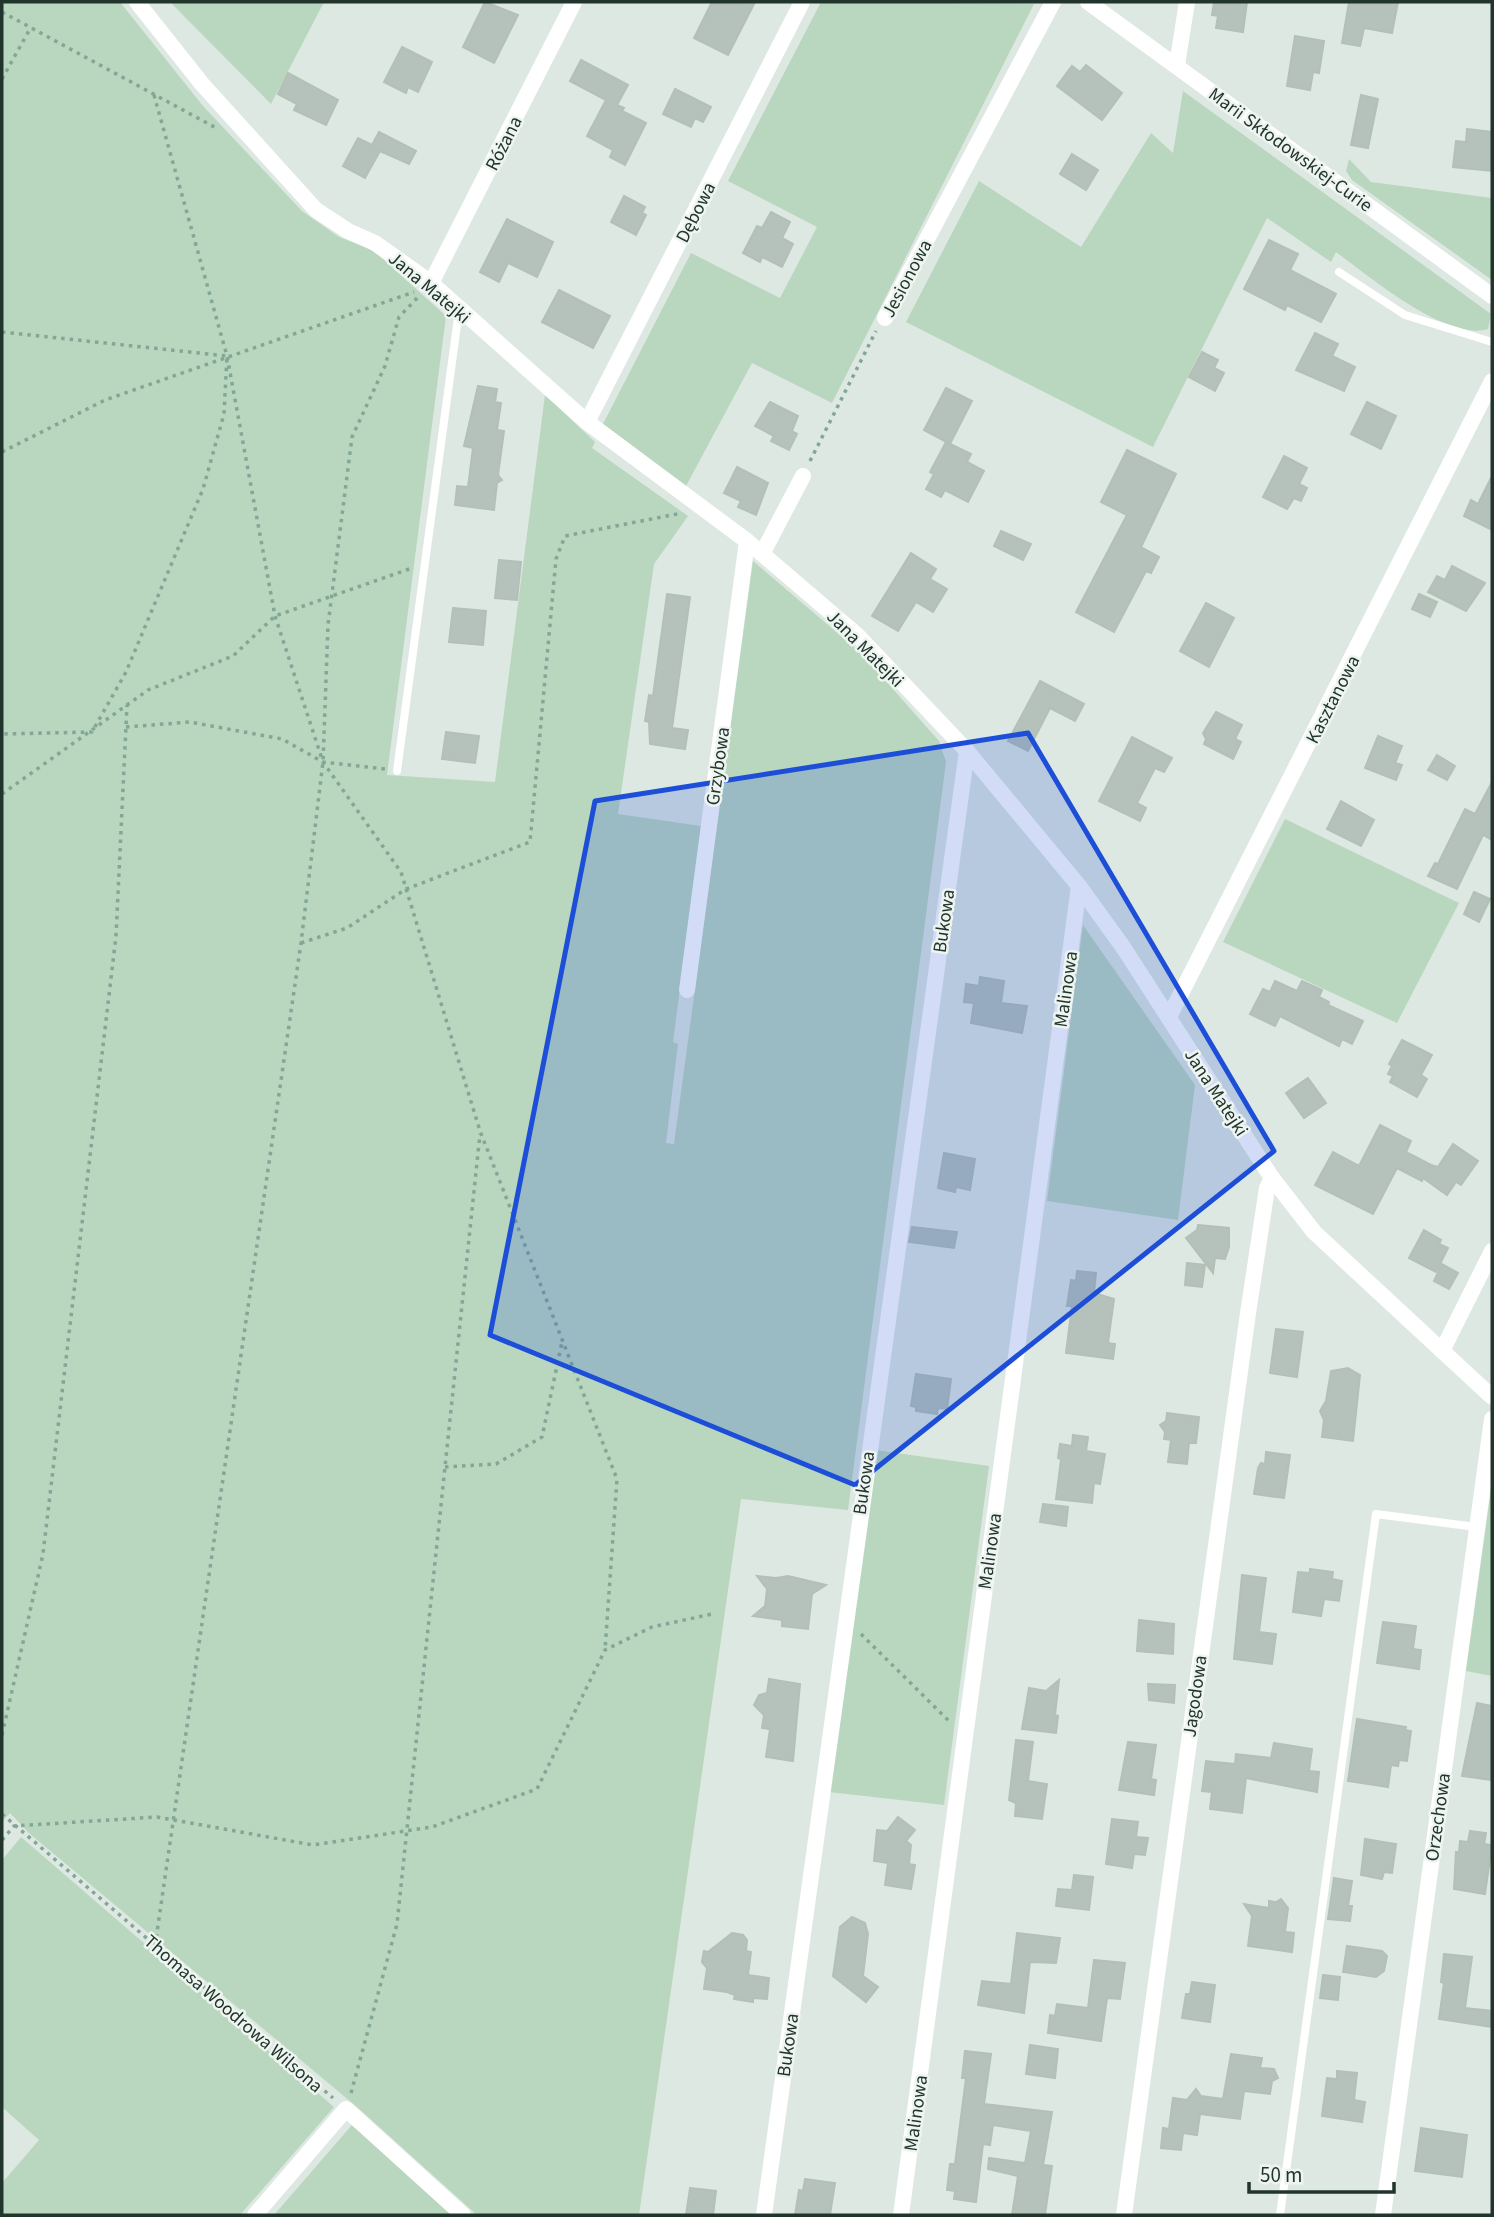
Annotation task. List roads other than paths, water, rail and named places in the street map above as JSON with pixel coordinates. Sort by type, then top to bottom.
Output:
[{"type":"street","name":"Jana Matejki","points":[[136,2],[202,84],[316,209],[348,231],[375,243],[431,284],[587,422],[747,541],[858,635],[967,751],[1079,886],[1169,1017],[1272,1178],[1314,1232],[1492,1397]]},
{"type":"street","name":"Różana","points":[[431,284],[574,2]]},
{"type":"street","name":"Dębowa","points":[[587,422],[802,2]]},
{"type":"street","name":"Jesionowa","points":[[885,318],[1053,2]]},
{"type":"street","name":"Marii Skłodowskiej-Curie","points":[[1088,2],[1492,296]]},
{"type":"street","points":[[1177,65],[1187,2]]},
{"type":"street","name":"Kasztanowa","points":[[1169,1017],[1492,381]]},
{"type":"street","points":[[762,554],[803,475]]},
{"type":"street","name":"Grzybowa","points":[[687,990],[747,541]]},
{"type":"street","name":"Bukowa","points":[[764,2215],[967,751]]},
{"type":"street","name":"Malinowa","points":[[901,2215],[1079,886]]},
{"type":"street","name":"Jagodowa","points":[[1124,2215],[1248,1312],[1267,1188],[1272,1178]]},
{"type":"street","points":[[1442,1351],[1492,1251]]},
{"type":"street","name":"Orzechowa","points":[[1383,2215],[1492,1419]]},
{"type":"street","points":[[255,2215],[346,2109],[463,2215]]},
{"type":"lane","points":[[1339,272],[1405,315],[1492,342]]},
{"type":"lane","points":[[397,771],[459,310]]},
{"type":"lane","points":[[1280,2215],[1376,1514],[1476,1527]]}]
